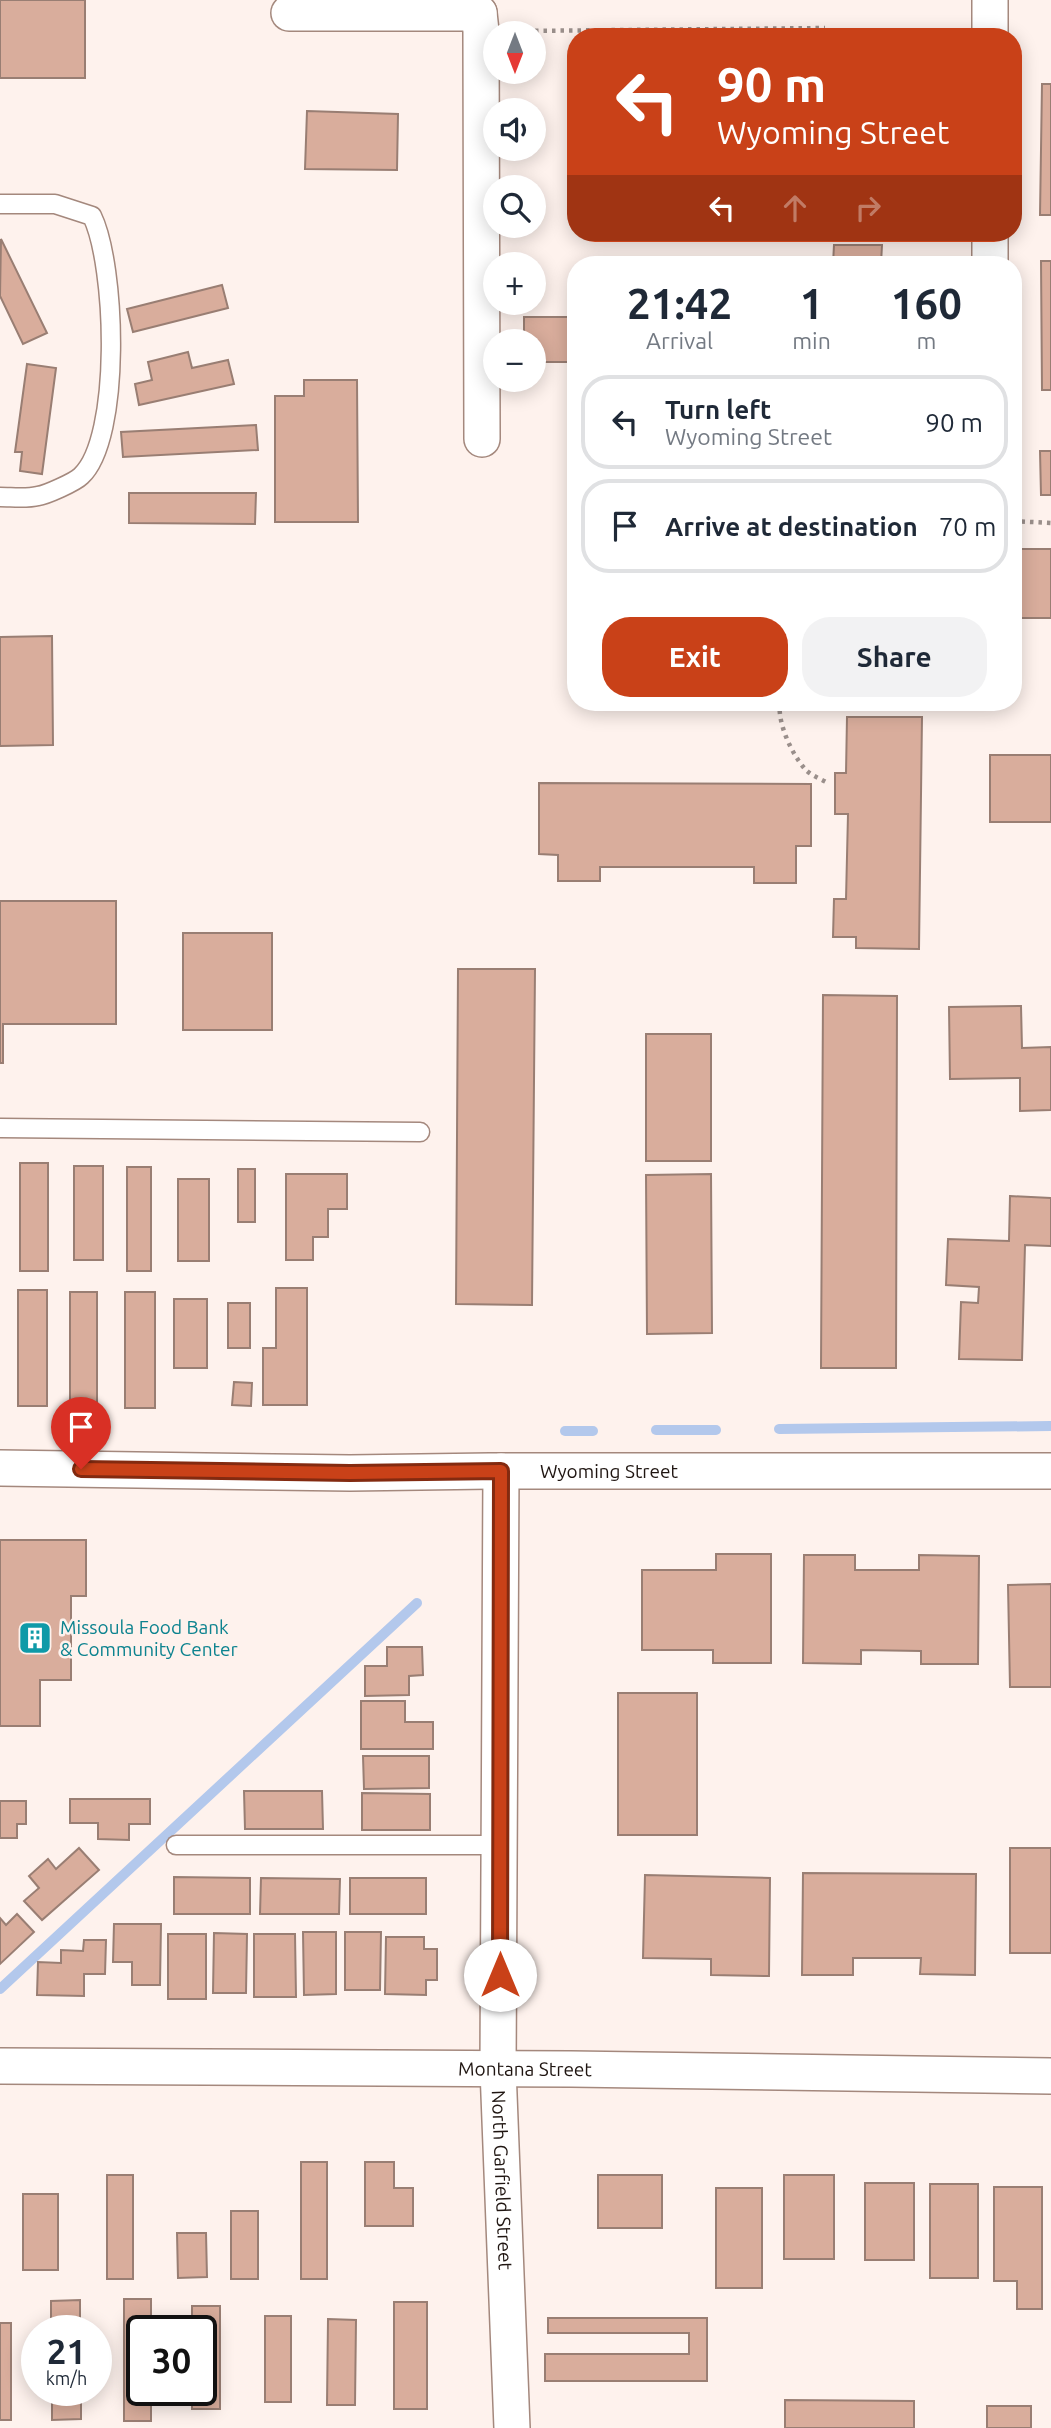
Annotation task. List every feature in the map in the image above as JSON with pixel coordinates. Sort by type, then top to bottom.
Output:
[{"type":"street","points":[[990,0],[990,28]]},
{"type":"street","points":[[289,13],[483,15],[482,439]]},
{"type":"street","name":"Wyoming Street","points":[[0,1468],[350,1473],[1051,1471]]},
{"type":"street","name":"North Garfield Street","points":[[501,1471],[498,2069],[512,2428]]},
{"type":"street","name":"Montana Street","points":[[0,2066],[1051,2076]]},
{"type":"lane","points":[[0,205],[55,205],[92,216],[99,230],[106,262],[110,304],[110,355],[106,413],[96,457],[80,478],[38,496],[0,497]]},
{"type":"lane","points":[[0,1128],[420,1132]]},
{"type":"lane","points":[[176,1845],[500,1845]]},
{"type":"path","points":[[483,15],[825,28]]},
{"type":"path","points":[[1022,521],[1051,523]]},
{"type":"path","points":[[780,711],[789,743],[805,769],[828,783]]},
{"type":"building","points":[[0,0],[85,0],[85,78],[0,78]]},
{"type":"building","points":[[1042,84],[1051,84],[1051,215],[1040,215]]},
{"type":"building","points":[[307,111],[398,114],[397,170],[305,169]]},
{"type":"building","points":[[1,239],[47,333],[23,344],[0,296]]},
{"type":"building","points":[[834,245],[882,245],[881,256],[833,256]]},
{"type":"building","points":[[1041,261],[1051,261],[1051,390],[1042,390]]},
{"type":"building","points":[[222,285],[228,308],[133,332],[127,309]]},
{"type":"building","points":[[524,317],[567,317],[567,362],[546,362],[546,329],[524,329]]},
{"type":"building","points":[[188,352],[192,368],[228,360],[234,384],[139,405],[135,384],[152,380],[148,362]]},
{"type":"building","points":[[27,364],[56,368],[42,474],[20,471],[22,452],[15,452]]},
{"type":"building","points":[[304,380],[357,380],[358,522],[275,522],[275,396],[304,396]]},
{"type":"building","points":[[256,425],[258,450],[123,457],[121,432]]},
{"type":"building","points":[[1040,451],[1051,451],[1051,495],[1041,495]]},
{"type":"building","points":[[129,493],[256,493],[255,524],[129,523]]},
{"type":"building","points":[[1022,549],[1051,549],[1051,618],[1022,618]]},
{"type":"building","points":[[52,636],[53,745],[0,746],[0,637]]},
{"type":"building","points":[[847,717],[922,717],[919,949],[856,948],[856,937],[833,937],[834,899],[846,899],[848,814],[835,814],[835,773],[846,773]]},
{"type":"building","points":[[990,755],[1051,755],[1051,822],[990,822]]},
{"type":"building","points":[[539,783],[811,784],[811,846],[796,846],[796,883],[754,883],[754,867],[600,867],[600,881],[558,881],[558,855],[539,854]]},
{"type":"building","points":[[0,901],[116,901],[116,1024],[3,1024],[3,1063],[0,1063]]},
{"type":"building","points":[[183,933],[272,933],[272,1030],[183,1030]]},
{"type":"building","points":[[458,969],[535,969],[532,1305],[456,1304]]},
{"type":"building","points":[[823,995],[897,996],[896,1368],[821,1368]]},
{"type":"building","points":[[1021,1006],[1022,1048],[1051,1047],[1051,1110],[1020,1111],[1020,1078],[950,1079],[949,1007]]},
{"type":"building","points":[[646,1034],[711,1034],[711,1161],[646,1161]]},
{"type":"building","points":[[20,1163],[48,1163],[48,1271],[20,1271]]},
{"type":"building","points":[[74,1166],[103,1166],[103,1260],[74,1260]]},
{"type":"building","points":[[127,1167],[151,1167],[151,1271],[127,1271]]},
{"type":"building","points":[[238,1169],[255,1169],[255,1222],[238,1222]]},
{"type":"building","points":[[286,1174],[347,1174],[347,1209],[328,1209],[328,1237],[313,1237],[313,1260],[286,1260]]},
{"type":"building","points":[[711,1174],[712,1333],[647,1334],[646,1175]]},
{"type":"building","points":[[178,1179],[209,1179],[209,1261],[178,1261]]},
{"type":"building","points":[[1010,1196],[1051,1198],[1051,1246],[1025,1245],[1022,1360],[959,1359],[961,1302],[978,1303],[979,1287],[946,1285],[948,1239],[1009,1241]]},
{"type":"building","points":[[276,1288],[307,1288],[307,1405],[263,1405],[263,1348],[276,1348]]},
{"type":"building","points":[[18,1290],[47,1290],[47,1406],[18,1406]]},
{"type":"building","points":[[70,1292],[97,1292],[97,1410],[70,1410]]},
{"type":"building","points":[[125,1292],[155,1292],[155,1408],[125,1408]]},
{"type":"building","points":[[174,1299],[207,1299],[207,1368],[174,1368]]},
{"type":"building","points":[[228,1303],[250,1303],[250,1348],[228,1348]]},
{"type":"building","points":[[234,1382],[252,1383],[251,1406],[232,1405]]},
{"type":"building","name":"Missoula Food Bank & Community Center","points":[[0,1540],[86,1540],[86,1596],[71,1596],[71,1680],[40,1680],[40,1726],[0,1726]]},
{"type":"building","points":[[716,1554],[771,1554],[771,1663],[713,1663],[713,1650],[642,1650],[642,1570],[716,1570]]},
{"type":"building","points":[[804,1555],[855,1555],[855,1570],[919,1570],[919,1555],[979,1556],[978,1664],[921,1664],[921,1651],[861,1650],[861,1664],[803,1663]]},
{"type":"building","points":[[1051,1584],[1051,1687],[1010,1687],[1008,1585]]},
{"type":"building","points":[[387,1647],[422,1647],[423,1675],[409,1676],[409,1695],[365,1696],[365,1666],[387,1666]]},
{"type":"building","points":[[618,1693],[697,1693],[697,1835],[618,1835]]},
{"type":"building","points":[[361,1701],[405,1701],[405,1722],[433,1722],[433,1749],[361,1749]]},
{"type":"building","points":[[363,1756],[429,1756],[429,1788],[364,1789]]},
{"type":"building","points":[[244,1791],[322,1791],[323,1829],[245,1829]]},
{"type":"building","points":[[362,1793],[430,1794],[430,1830],[362,1830]]},
{"type":"building","points":[[70,1799],[150,1799],[150,1824],[129,1824],[129,1840],[98,1839],[98,1823],[70,1823]]},
{"type":"building","points":[[0,1801],[26,1801],[26,1824],[17,1824],[17,1838],[0,1838]]},
{"type":"building","points":[[79,1848],[99,1870],[42,1920],[24,1901],[39,1888],[29,1876],[48,1859],[56,1869]]},
{"type":"building","points":[[1010,1848],[1051,1848],[1051,1953],[1010,1953]]},
{"type":"building","points":[[803,1873],[976,1874],[975,1975],[920,1974],[921,1958],[853,1958],[853,1975],[802,1975]]},
{"type":"building","points":[[645,1875],[770,1878],[769,1976],[711,1975],[711,1959],[643,1958]]},
{"type":"building","points":[[174,1877],[250,1878],[250,1914],[174,1914]]},
{"type":"building","points":[[261,1878],[340,1879],[339,1914],[260,1914]]},
{"type":"building","points":[[350,1878],[426,1878],[426,1914],[350,1914]]},
{"type":"building","points":[[17,1914],[34,1932],[0,1964],[0,1918],[6,1925]]},
{"type":"building","points":[[114,1924],[161,1924],[160,1985],[132,1985],[132,1962],[113,1962]]},
{"type":"building","points":[[303,1932],[336,1932],[336,1994],[304,1995]]},
{"type":"building","points":[[345,1932],[381,1932],[380,1990],[345,1990]]},
{"type":"building","points":[[214,1933],[247,1934],[246,1993],[213,1993]]},
{"type":"building","points":[[168,1934],[206,1934],[206,1999],[168,1999]]},
{"type":"building","points":[[254,1934],[295,1934],[296,1997],[254,1997]]},
{"type":"building","points":[[386,1937],[424,1937],[424,1949],[437,1949],[437,1980],[426,1980],[426,1995],[385,1994]]},
{"type":"building","points":[[84,1940],[106,1940],[105,1974],[84,1974],[84,1996],[37,1995],[38,1962],[61,1963],[61,1950],[83,1951]]},
{"type":"building","points":[[301,2162],[327,2162],[327,2279],[301,2279]]},
{"type":"building","points":[[365,2162],[394,2162],[394,2188],[413,2188],[413,2226],[365,2226]]},
{"type":"building","points":[[107,2175],[133,2175],[133,2279],[107,2279]]},
{"type":"building","points":[[598,2175],[662,2175],[662,2228],[598,2228]]},
{"type":"building","points":[[784,2175],[834,2175],[834,2259],[784,2259]]},
{"type":"building","points":[[865,2183],[914,2183],[914,2260],[865,2260]]},
{"type":"building","points":[[930,2184],[978,2184],[978,2278],[930,2278]]},
{"type":"building","points":[[994,2187],[1042,2187],[1042,2309],[1017,2309],[1017,2281],[994,2281]]},
{"type":"building","points":[[716,2188],[762,2188],[762,2288],[716,2288]]},
{"type":"building","points":[[23,2194],[58,2194],[58,2270],[23,2270]]},
{"type":"building","points":[[231,2211],[258,2211],[258,2279],[231,2279]]},
{"type":"building","points":[[177,2233],[206,2233],[207,2277],[178,2278]]},
{"type":"building","points":[[124,2299],[151,2299],[151,2315],[126,2315],[126,2406],[151,2406],[151,2421],[124,2421]]},
{"type":"building","points":[[80,2300],[80,2315],[51,2315],[51,2301]]},
{"type":"building","points":[[394,2302],[427,2302],[427,2409],[394,2409]]},
{"type":"building","points":[[192,2306],[220,2306],[220,2409],[192,2409],[192,2406],[217,2406],[217,2315],[192,2315]]},
{"type":"building","points":[[265,2316],[291,2316],[291,2402],[265,2402]]},
{"type":"building","points":[[548,2318],[707,2318],[707,2381],[545,2381],[545,2354],[689,2354],[689,2333],[548,2333]]},
{"type":"building","points":[[328,2319],[356,2320],[355,2405],[327,2405]]},
{"type":"building","points":[[0,2323],[11,2323],[11,2420],[0,2420]]},
{"type":"building","points":[[785,2400],[914,2401],[914,2428],[785,2428]]},
{"type":"building","points":[[52,2406],[81,2406],[81,2419],[52,2420]]},
{"type":"building","points":[[987,2406],[1031,2406],[1031,2428],[987,2428]]},
{"type":"waterway","points":[[779,1429],[1051,1426]]},
{"type":"waterway","points":[[656,1430],[716,1430]]},
{"type":"waterway","points":[[565,1431],[593,1431]]},
{"type":"waterway","points":[[0,1989],[417,1603]]},
{"type":"place","name":"Missoula Food Bank & Community Center","points":[[35,1638]]},
{"type":"route","points":[[81,1469],[350,1473],[501,1471],[500,1975]]}]
